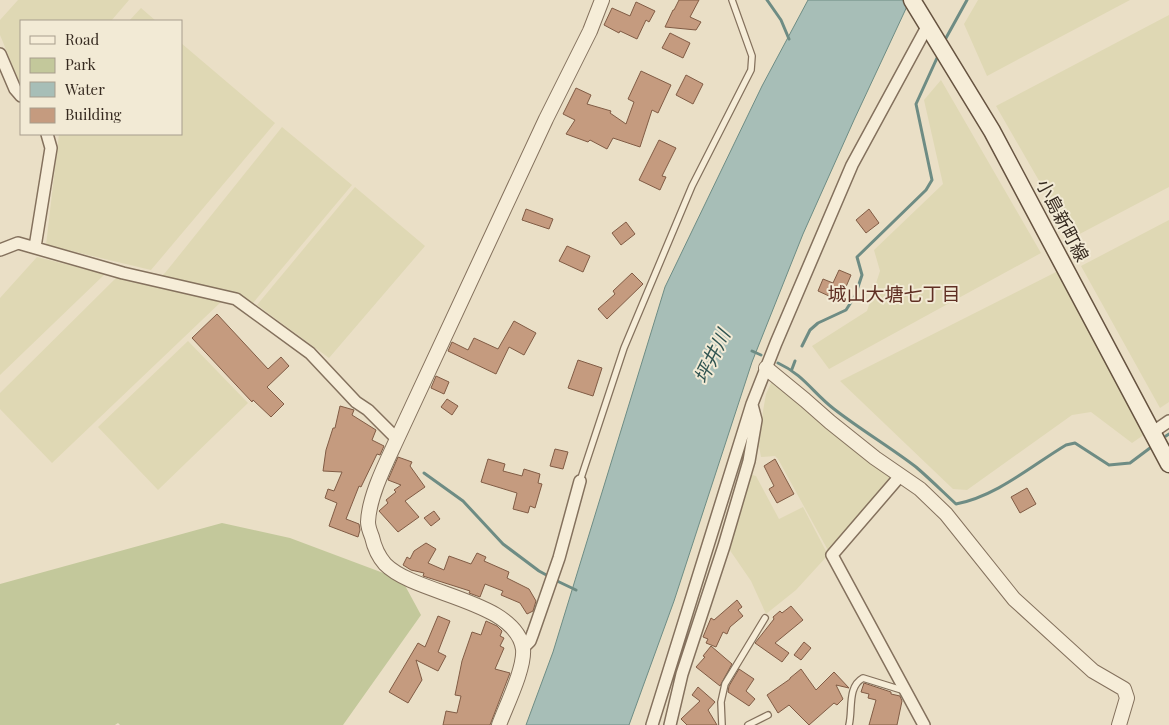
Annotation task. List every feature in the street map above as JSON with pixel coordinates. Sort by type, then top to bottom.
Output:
[{"type":"main road","name":"小島新町線","points":[[912,0],[992,131],[1169,464]]},
{"type":"street","points":[[499,725],[522,663],[523,648],[518,636],[507,623],[493,612],[422,585],[398,574],[384,564],[375,549],[368,523],[375,489],[546,119],[590,31],[602,0]]},
{"type":"street","points":[[652,725],[752,404],[766,368],[852,165],[926,23]]},
{"type":"street","points":[[0,54],[15,89],[20,95]]},
{"type":"street","points":[[36,247],[50,148],[47,135]]},
{"type":"street","points":[[0,250],[18,243],[123,273],[236,298],[310,353],[356,402],[368,410],[397,440]]},
{"type":"street","points":[[766,368],[875,458],[920,489],[946,514],[1014,599],[1093,671],[1124,689],[1127,698],[1119,725]]},
{"type":"street","points":[[670,725],[682,674],[726,542],[749,461],[756,420],[752,404]]},
{"type":"street","points":[[1153,432],[1169,421]]},
{"type":"street","points":[[900,476],[832,555],[924,725]]},
{"type":"street","points":[[523,648],[530,641],[548,590],[580,481]]},
{"type":"lane","points":[[580,481],[624,348],[692,186],[751,70],[752,56],[732,0]]},
{"type":"lane","points":[[722,725],[721,702],[726,684],[765,618]]},
{"type":"lane","points":[[849,725],[853,688],[863,678],[906,691]]},
{"type":"lane","points":[[748,725],[768,715]]},
{"type":"shaded area","points":[[18,0],[129,0],[112,20],[20,20],[20,84],[0,35],[0,20]]},
{"type":"shaded area","points":[[978,0],[1130,0],[987,76],[964,24]]},
{"type":"shaded area","points":[[141,8],[155,20],[130,20]]},
{"type":"shaded area","points":[[1169,15],[1169,187],[1072,238],[996,106]]},
{"type":"shaded area","points":[[182,44],[275,123],[151,270],[46,245],[59,135],[182,135]]},
{"type":"shaded area","points":[[941,80],[1041,253],[829,369],[812,346],[867,311],[880,271],[874,250],[943,184],[924,100]]},
{"type":"shaded area","points":[[282,127],[352,185],[253,303],[236,296],[159,278],[165,273]]},
{"type":"shaded area","points":[[355,187],[425,246],[329,358],[257,305]]},
{"type":"shaded area","points":[[1169,220],[1169,402],[1160,408],[1081,266]]},
{"type":"shaded area","points":[[37,257],[105,274],[0,375],[0,298]]},
{"type":"shaded area","points":[[1060,270],[1145,434],[1132,443],[1091,412],[1072,415],[967,490],[953,489],[840,381]]},
{"type":"shaded area","points":[[116,278],[222,301],[52,463],[0,409],[0,393]]},
{"type":"shaded area","points":[[188,341],[248,403],[158,490],[98,427]]},
{"type":"shaded area","points":[[772,381],[865,460],[897,478],[830,554],[778,459],[775,456],[761,457],[759,446],[763,411],[766,394]]},
{"type":"shaded area","points":[[749,474],[756,476],[779,519],[803,507],[828,555],[796,590],[766,614],[751,581],[727,546]]},
{"type":"green space","points":[[222,523],[290,538],[402,580],[421,615],[343,725],[120,725],[118,723],[115,725],[0,725],[0,584]]},
{"type":"water","name":"坪井川","points":[[808,0],[910,0],[803,234],[752,362],[674,601],[629,725],[526,725],[553,652],[665,287],[762,86]]},
{"type":"building","points":[[679,0],[699,0],[690,17],[701,22],[696,30],[665,27]]},
{"type":"building","points":[[636,2],[655,11],[649,22],[646,20],[637,39],[620,31],[619,33],[604,25],[612,8],[630,16]]},
{"type":"building","points":[[670,33],[690,43],[683,58],[662,48]]},
{"type":"building","points":[[641,71],[671,85],[658,113],[652,110],[640,147],[613,138],[607,149],[590,140],[588,142],[566,134],[575,120],[563,114],[576,88],[591,95],[587,104],[611,111],[610,113],[626,124],[634,102],[628,99]]},
{"type":"building","points":[[686,75],[703,84],[693,104],[676,95]]},
{"type":"building","points":[[659,140],[676,148],[662,176],[666,177],[660,190],[639,180]]},
{"type":"building","points":[[526,209],[553,219],[549,229],[522,220]]},
{"type":"building","points":[[869,209],[879,223],[866,233],[856,220]]},
{"type":"building","points":[[626,222],[635,234],[621,245],[612,233]]},
{"type":"building","points":[[567,246],[590,256],[583,272],[559,261]]},
{"type":"building","points":[[839,270],[851,275],[840,301],[818,291],[823,279],[833,283]]},
{"type":"building","points":[[632,273],[643,284],[607,319],[598,309],[615,294],[613,291]]},
{"type":"building","points":[[217,314],[268,369],[281,357],[289,366],[267,387],[284,404],[271,417],[253,400],[252,402],[192,338]]},
{"type":"building","points":[[514,321],[536,333],[524,355],[509,347],[496,374],[448,351],[452,342],[468,350],[474,338],[498,349]]},
{"type":"building","points":[[578,360],[602,368],[593,396],[568,388]]},
{"type":"building","points":[[436,376],[449,382],[444,394],[431,388]]},
{"type":"building","points":[[447,399],[458,406],[452,415],[441,407]]},
{"type":"building","points":[[340,406],[354,410],[352,415],[376,430],[372,440],[384,446],[380,455],[377,454],[361,487],[359,486],[346,519],[359,524],[358,537],[329,526],[337,503],[325,498],[328,489],[334,491],[342,472],[323,471],[326,450],[333,428],[335,428]]},
{"type":"building","points":[[555,449],[568,452],[563,469],[550,466]]},
{"type":"building","points":[[398,457],[412,462],[410,466],[425,487],[405,501],[419,517],[398,532],[379,511],[388,503],[386,500],[396,492],[394,490],[401,485],[388,480]]},
{"type":"building","points":[[488,459],[505,464],[503,471],[522,476],[524,469],[540,474],[538,483],[542,484],[535,508],[530,506],[528,513],[513,509],[517,493],[481,482]]},
{"type":"building","points":[[775,459],[794,494],[777,503],[769,489],[774,486],[764,466]]},
{"type":"building","points":[[1027,488],[1036,504],[1020,513],[1011,497]]},
{"type":"building","points":[[434,511],[440,519],[431,526],[424,518]]},
{"type":"building","points":[[426,543],[436,549],[428,563],[444,570],[449,556],[471,564],[477,553],[486,557],[484,561],[509,572],[507,578],[529,589],[536,601],[533,611],[527,614],[520,603],[501,595],[503,591],[485,584],[480,597],[469,593],[470,591],[423,576],[424,573],[411,570],[403,565],[407,557],[410,559],[414,551]]},
{"type":"building","points":[[737,600],[742,607],[738,610],[743,616],[730,627],[727,634],[723,632],[716,647],[706,643],[708,639],[703,637],[711,618],[714,620]]},
{"type":"building","points":[[791,606],[803,620],[775,643],[789,653],[782,662],[755,643],[774,619],[773,617]]},
{"type":"building","points":[[438,616],[450,621],[438,652],[446,656],[438,671],[416,660],[422,680],[408,703],[389,692],[418,643],[425,647]]},
{"type":"building","points":[[486,621],[497,626],[502,631],[500,636],[504,638],[500,646],[504,648],[495,669],[510,673],[490,725],[443,725],[446,711],[457,713],[461,696],[455,695],[462,661],[472,632],[481,635]]},
{"type":"building","points":[[804,642],[811,648],[801,660],[794,655]]},
{"type":"building","points":[[711,646],[732,664],[720,686],[696,667],[705,657],[703,656]]},
{"type":"building","points":[[739,669],[754,679],[746,691],[755,699],[749,706],[728,692],[729,686]]},
{"type":"building","points":[[801,669],[816,690],[834,672],[849,688],[836,685],[843,699],[837,705],[834,703],[809,725],[789,705],[778,713],[767,695]]},
{"type":"building","points":[[864,683],[900,696],[902,701],[897,725],[869,725],[876,700],[868,698],[869,694],[861,692]]},
{"type":"building","points":[[698,687],[715,702],[708,710],[717,725],[687,725],[681,719],[700,701],[692,695]]},
{"type":"waterway","points":[[767,0],[781,20],[789,39]]},
{"type":"waterway","points":[[946,38],[967,0]]},
{"type":"waterway","points":[[802,346],[810,330],[818,323],[846,310],[855,296],[862,275],[857,257],[926,190],[932,180],[916,104],[937,58]]},
{"type":"waterway","points":[[752,351],[761,355]]},
{"type":"waterway","points":[[792,369],[795,361]]},
{"type":"waterway","points":[[778,363],[795,373],[844,417],[916,467],[956,504],[971,500],[1000,487],[1066,445],[1075,443],[1109,465],[1130,463],[1150,448]]},
{"type":"waterway","points":[[424,473],[463,501],[503,544],[550,577]]},
{"type":"waterway","points":[[555,580],[576,590]]},
{"type":"district","name":"城山大塘七丁目","points":[[894,293]]}]
